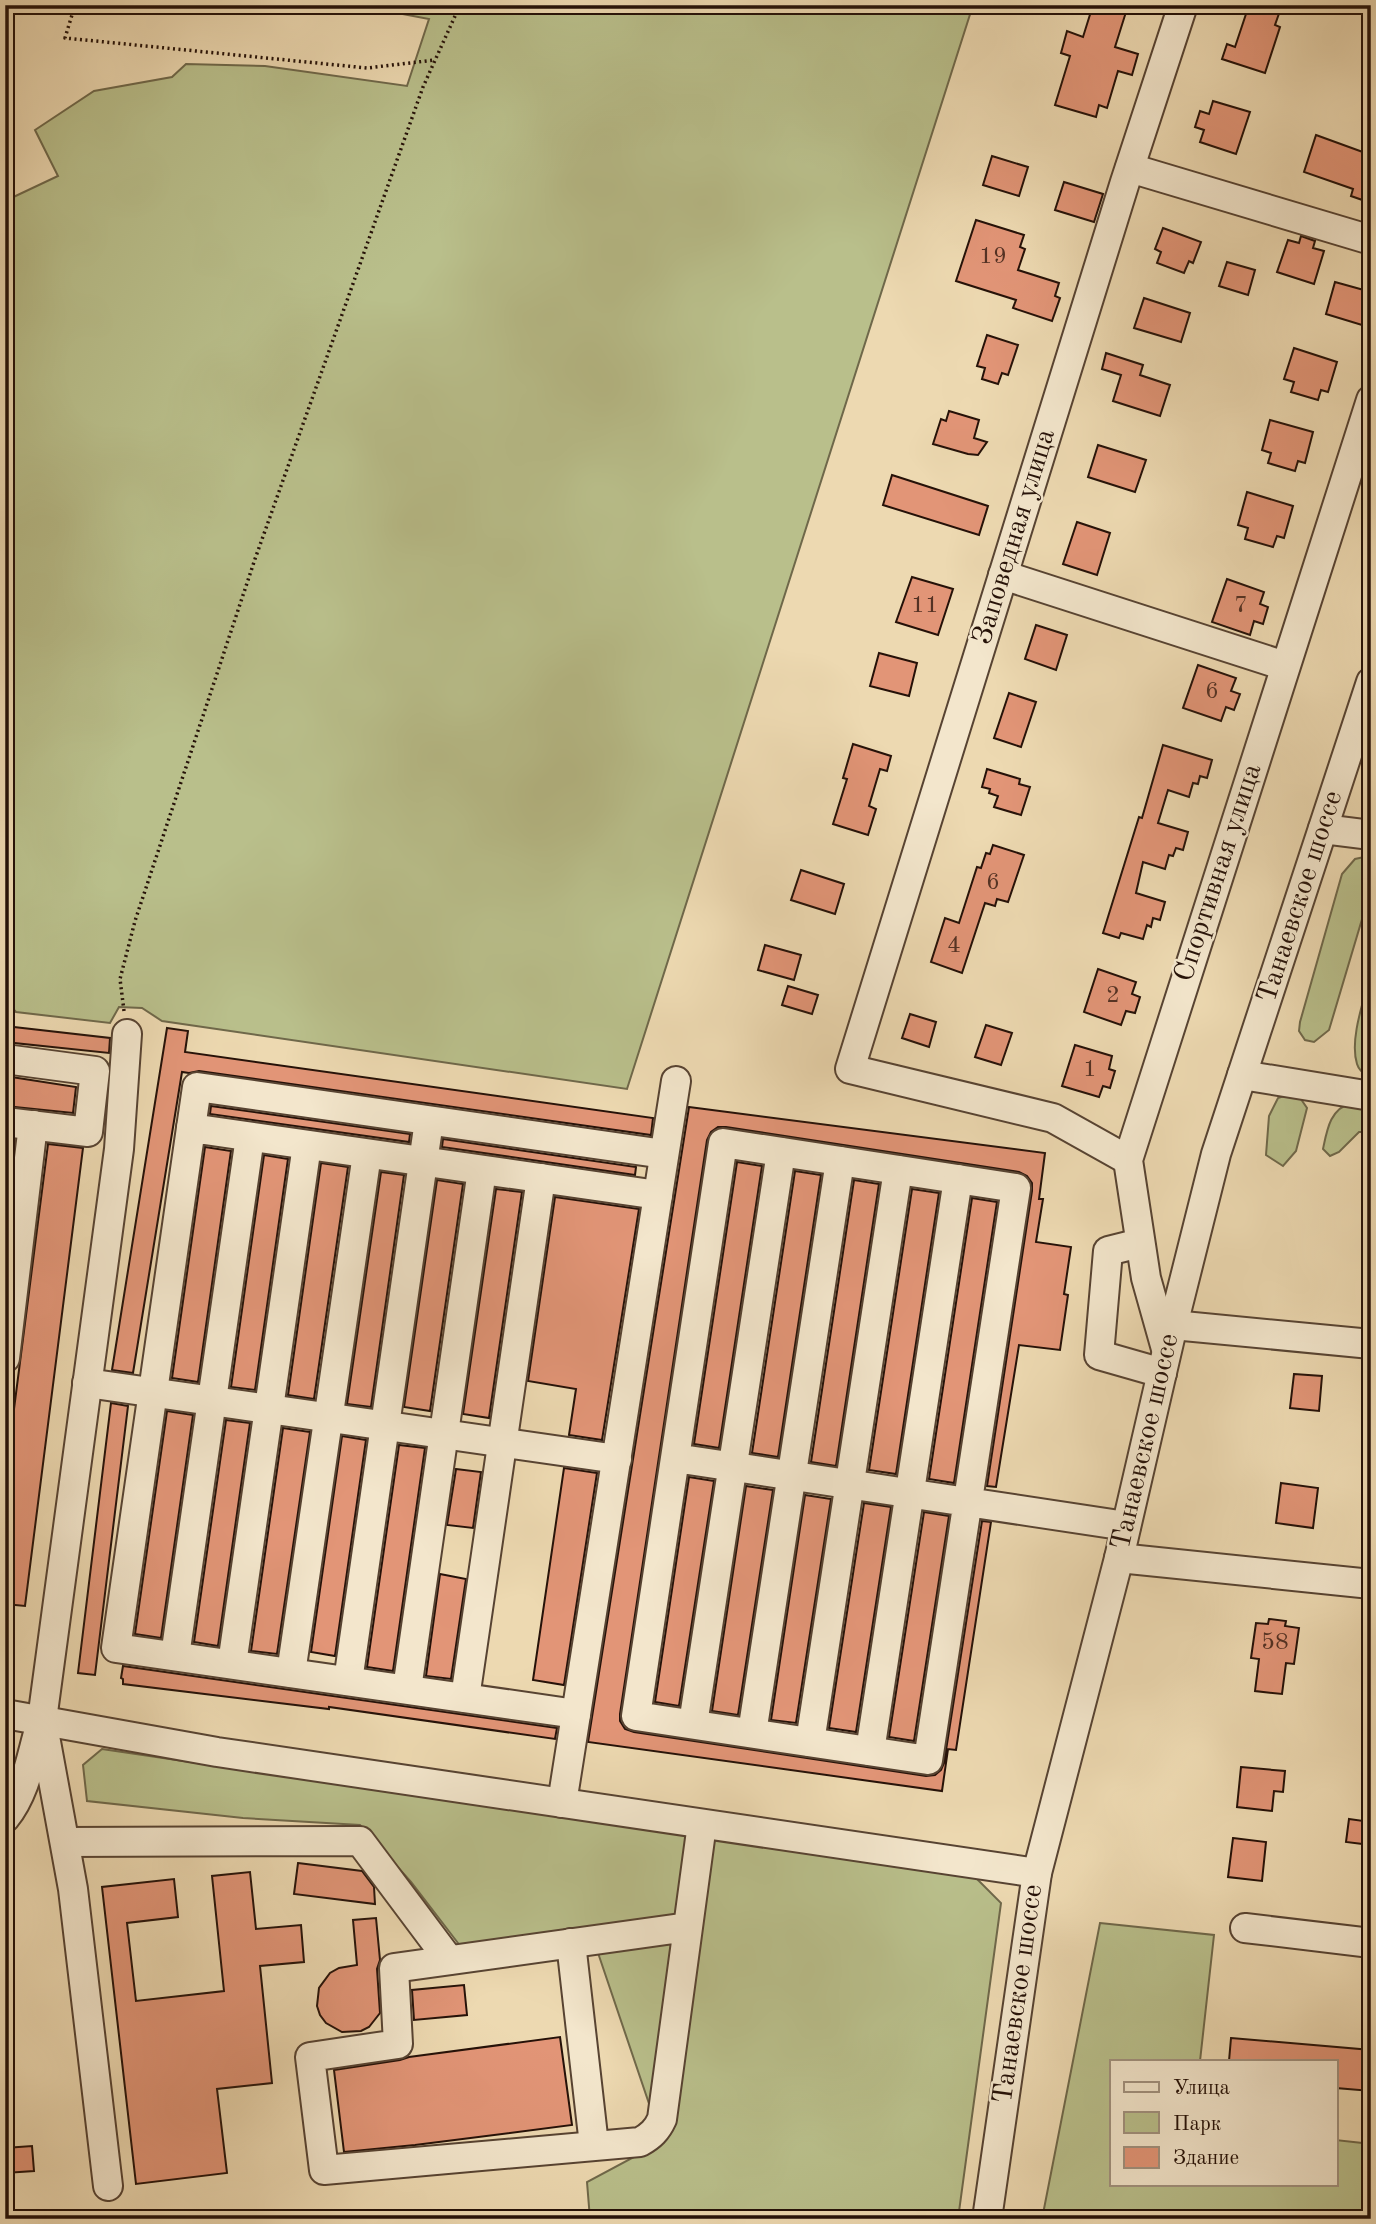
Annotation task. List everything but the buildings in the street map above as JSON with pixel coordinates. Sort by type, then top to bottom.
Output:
[{"type":"street","name":"Заповедная улица","points":[[1128,1160],[1053,1118],[850,1069],[1183,5]]},
{"type":"street","points":[[1130,168],[1371,240]]},
{"type":"street","name":"Спортивная улица","points":[[1167,1350],[1146,1278],[1128,1160],[1371,400]]},
{"type":"street","points":[[1003,575],[1286,666]]},
{"type":"street","name":"Танаевское шоссе","points":[[987,2219],[1037,1873],[1119,1558],[1167,1350],[1216,1154],[1371,682]]},
{"type":"street","points":[[1324,829],[1371,835]]},
{"type":"street","points":[[5,1818],[16,1804],[23,1787],[42,1720],[119,1149],[127,1034]]},
{"type":"street","points":[[5,1059],[95,1071],[88,1132],[5,1122]]},
{"type":"street","points":[[1242,1075],[1371,1096]]},
{"type":"street","points":[[562,1803],[676,1081]]},
{"type":"street","points":[[576,1714],[116,1648],[197,1087],[664,1154]]},
{"type":"street","points":[[348,1681],[429,1121]]},
{"type":"street","points":[[5,1358],[33,1125]]},
{"type":"street","points":[[191,1128],[658,1195]]},
{"type":"street","points":[[175,1656],[250,1137]]},
{"type":"street","points":[[723,1143],[840,1161],[1016,1188],[928,1760],[636,1716],[723,1143]]},
{"type":"street","points":[[232,1664],[307,1145]]},
{"type":"street","points":[[693,1724],[781,1152]]},
{"type":"street","points":[[291,1673],[367,1154]]},
{"type":"street","points":[[752,1733],[840,1161]]},
{"type":"street","points":[[407,1689],[482,1170]]},
{"type":"street","points":[[810,1742],[898,1170]]},
{"type":"street","points":[[465,1698],[541,1178]]},
{"type":"street","points":[[870,1751],[958,1179]]},
{"type":"street","points":[[1140,1243],[1108,1251],[1099,1355],[1167,1350],[1371,1344]]},
{"type":"street","points":[[87,1384],[617,1459]]},
{"type":"street","points":[[675,1458],[1126,1526]]},
{"type":"street","points":[[1119,1558],[1371,1584]]},
{"type":"street","points":[[5,1714],[217,1752],[1037,1873]]},
{"type":"street","points":[[42,1720],[73,1889],[108,2186]]},
{"type":"street","points":[[688,1927],[394,1968],[397,2043],[310,2057],[324,2170],[640,2142],[649,2138],[662,2119],[702,1824]]},
{"type":"street","points":[[65,1842],[360,1841],[449,1960]]},
{"type":"street","points":[[1245,1928],[1371,1943]]},
{"type":"street","points":[[571,1943],[594,2145]]},
{"type":"path","points":[[75,5],[65,38],[367,68],[435,60]]},
{"type":"path","points":[[127,1034],[120,979],[135,921],[255,559],[423,87],[460,5]]},
{"type":"green space","points":[[355,5],[973,5],[627,1089],[162,1021],[142,1008],[119,1007],[110,1023],[16,1012],[5,1000],[5,201],[58,176],[35,130],[94,91],[172,77],[186,64],[265,66],[407,86],[429,19]]},
{"type":"green space","points":[[1364,857],[1371,860],[1371,889],[1329,1030],[1314,1042],[1305,1040],[1299,1031],[1300,1022],[1342,874],[1355,859]]},
{"type":"green space","points":[[1371,972],[1371,1080],[1358,1066],[1355,1043]]},
{"type":"green space","points":[[1296,1092],[1307,1108],[1296,1151],[1283,1166],[1266,1155],[1269,1116],[1278,1098]]},
{"type":"green space","points":[[1351,1103],[1371,1103],[1371,1132],[1359,1132],[1339,1152],[1330,1156],[1323,1149],[1331,1121],[1338,1110]]},
{"type":"green space","points":[[102,1749],[976,1878],[1001,1903],[958,2219],[590,2219],[587,2182],[662,2142],[595,1944],[471,1960],[411,1882],[360,1825],[243,1818],[87,1801],[83,1765]]},
{"type":"green space","points":[[1100,1923],[1214,1935],[1200,2060],[1110,2060],[1110,2186],[1338,2186],[1338,2140],[1371,2144],[1371,2219],[1042,2219]]}]
